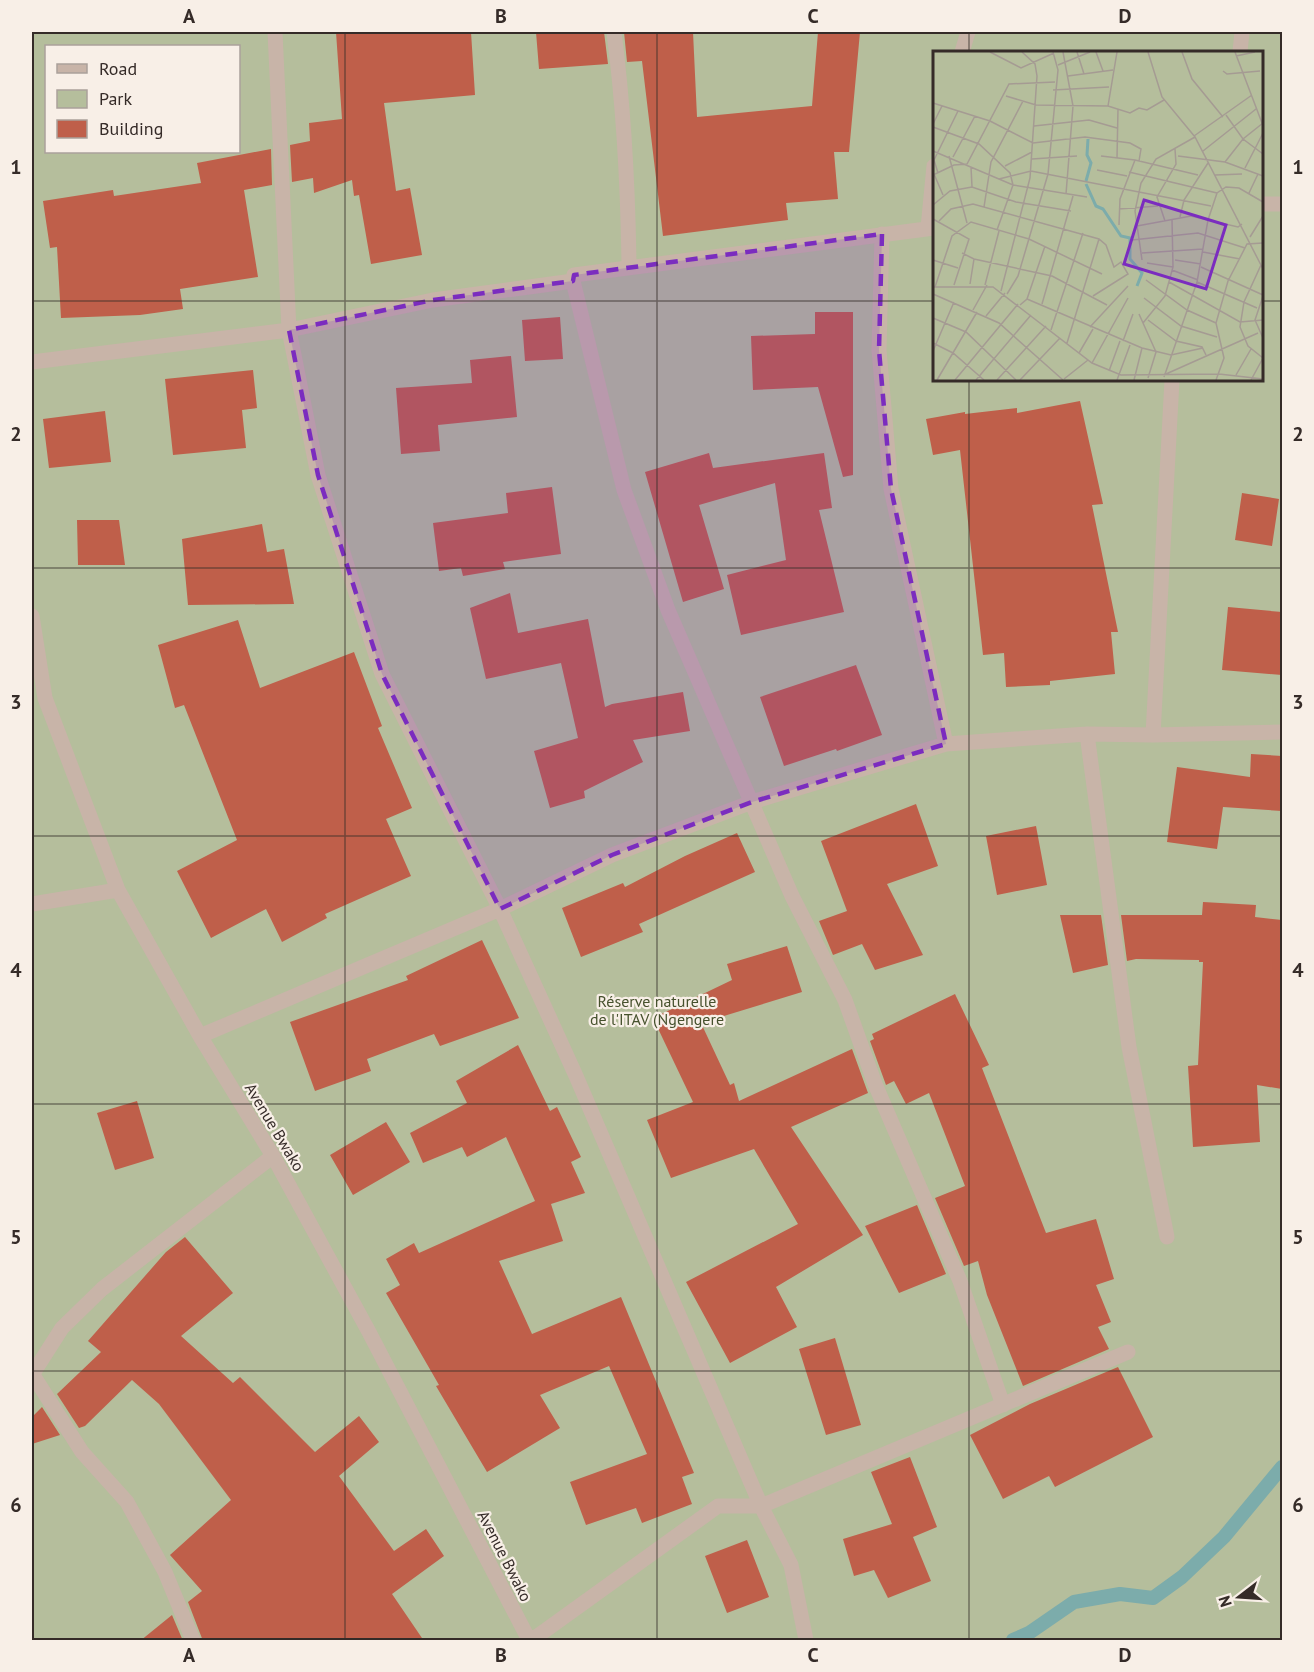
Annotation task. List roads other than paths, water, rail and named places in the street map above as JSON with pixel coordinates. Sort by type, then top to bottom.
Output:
[{"type":"street","points":[[275,32],[289,330],[318,475],[382,674],[500,909],[581,1087],[761,1506],[791,1565],[806,1641]]},
{"type":"street","points":[[614,32],[620,76],[628,182],[629,267]]},
{"type":"street","points":[[962,51],[968,32]]},
{"type":"street","points":[[1240,51],[1242,32]]},
{"type":"street","points":[[933,186],[931,228],[574,275],[573,282],[624,490],[668,610],[792,897],[845,1000],[875,1084],[960,1281],[1004,1405]]},
{"type":"street","points":[[1263,204],[1282,204]]},
{"type":"street","points":[[882,234],[879,350],[891,489],[946,744]]},
{"type":"street","points":[[32,362],[289,330],[433,300],[573,282]]},
{"type":"street","points":[[1153,735],[1172,381]]},
{"type":"street","name":"Avenue Bwako","points":[[32,616],[45,698],[118,890],[200,1036],[273,1156],[369,1332],[531,1641]]},
{"type":"street","points":[[200,1036],[500,909],[612,855],[752,802],[946,744],[1088,734],[1282,732]]},
{"type":"street","points":[[1088,734],[1129,1047],[1167,1237]]},
{"type":"street","points":[[32,904],[118,890]]},
{"type":"street","points":[[193,1641],[165,1572],[127,1502],[82,1452],[32,1375],[62,1328],[102,1289],[273,1156]]},
{"type":"street","points":[[531,1641],[718,1506],[761,1506],[1128,1352]]},
{"type":"waterway","points":[[1013,1640],[1029,1633],[1074,1602],[1120,1594],[1153,1598],[1182,1577],[1224,1537],[1282,1467]]},
{"type":"park label","name":"Réserve naturelle de l'ITAV (Ngengere","points":[[657,1010]]}]
